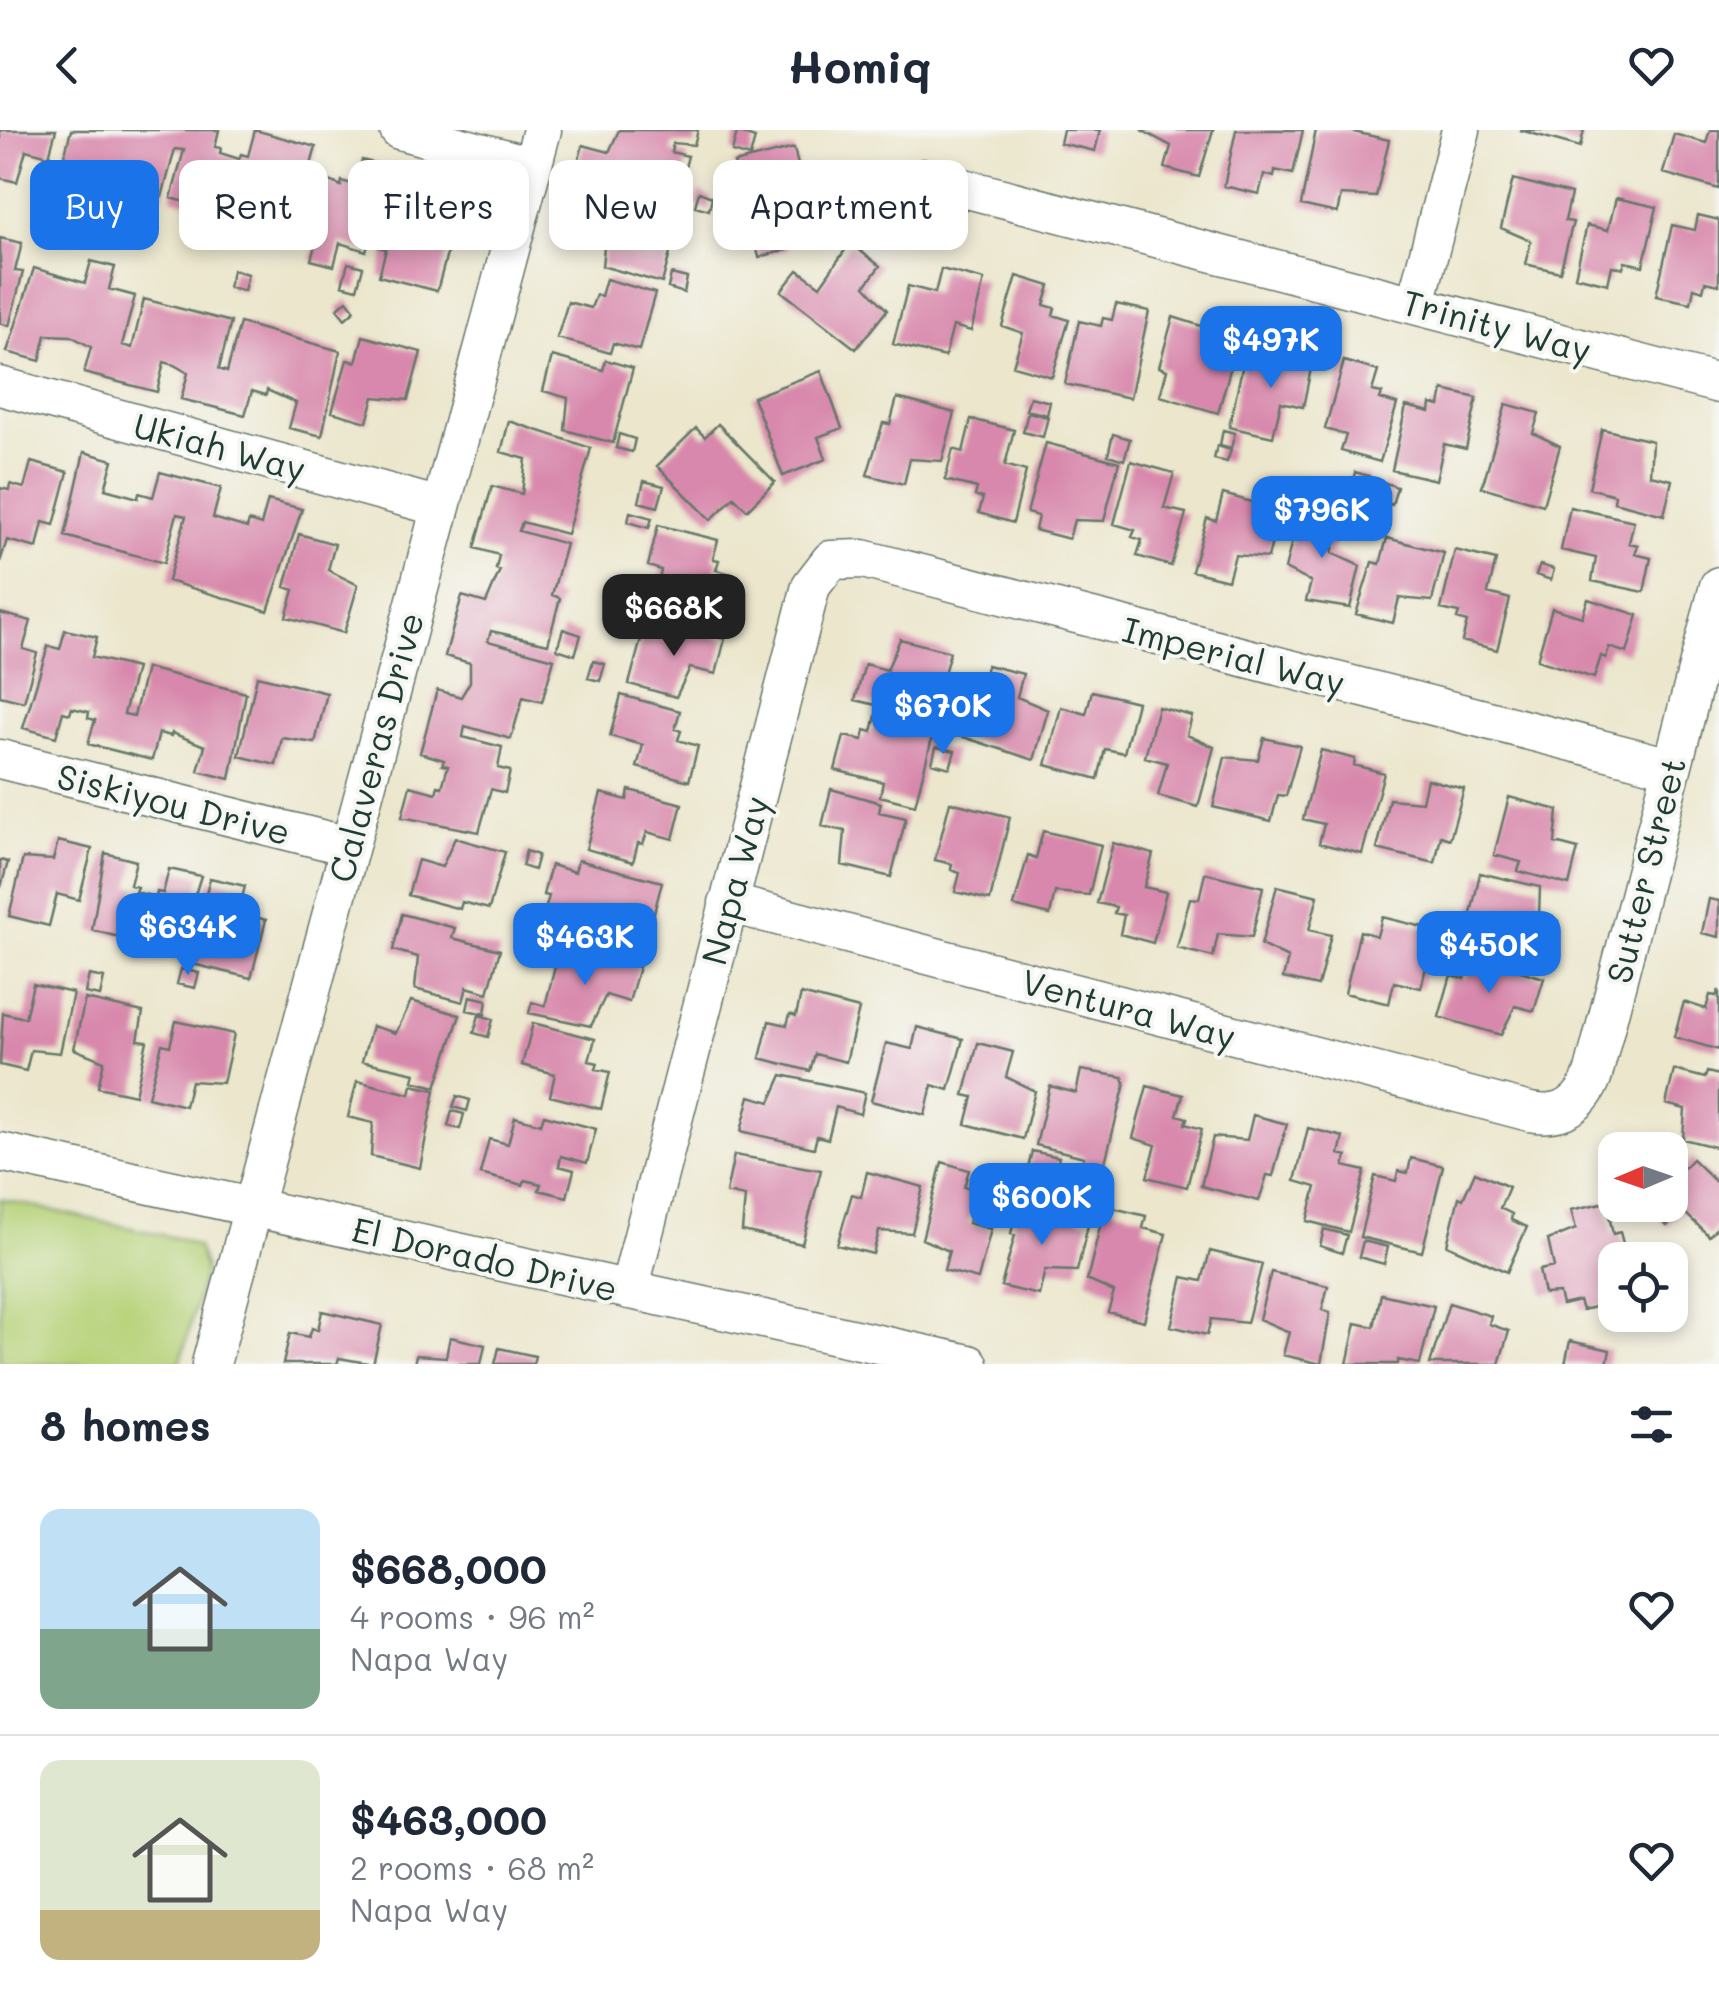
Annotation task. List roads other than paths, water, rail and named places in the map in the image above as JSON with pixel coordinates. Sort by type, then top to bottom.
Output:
[{"type":"street","points":[[399,130],[537,148]]},
{"type":"street","points":[[1416,303],[1461,130]]},
{"type":"street","name":"Calaveras Drive","points":[[211,1364],[537,148]]},
{"type":"street","name":"Trinity Way","points":[[968,189],[1719,384]]},
{"type":"street","name":"Ukiah Way","points":[[0,386],[440,507]]},
{"type":"street","name":"Imperial Way","points":[[810,586],[831,560],[863,559],[1670,767]]},
{"type":"street","name":"Napa Way","points":[[629,1290],[810,586]]},
{"type":"street","name":"Sutter Street","points":[[1530,1112],[1560,1113],[1586,1093],[1719,586]]},
{"type":"street","name":"Siskiyou Drive","points":[[0,759],[348,846]]},
{"type":"street","name":"Ventura Way","points":[[728,903],[1530,1112]]},
{"type":"street","name":"El Dorado Drive","points":[[0,1152],[969,1364]]}]
